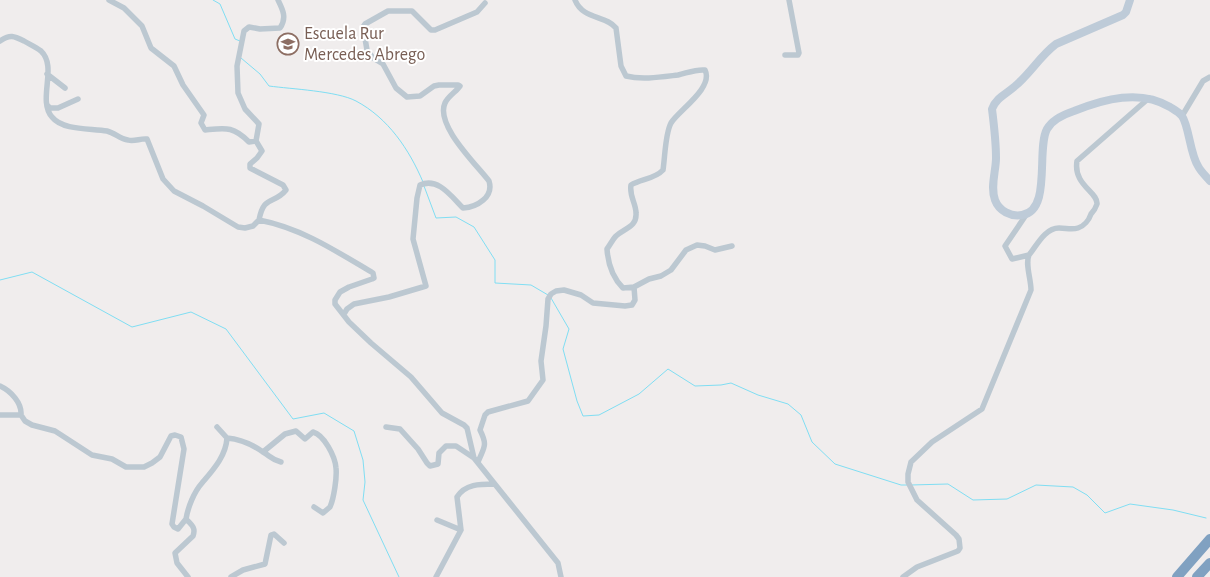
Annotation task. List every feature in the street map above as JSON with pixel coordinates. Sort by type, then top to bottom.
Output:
[{"type":"highway","points":[[1177,577],[1210,539]]},
{"type":"highway","points":[[1197,577],[1210,563]]},
{"type":"street","points":[[109,0],[124,8],[140,24],[154,51],[174,66],[182,85],[203,111],[204,115],[201,124],[203,129],[226,128],[236,131],[249,142],[256,141]]},
{"type":"street","points":[[0,41],[7,36],[13,36],[40,50],[46,62],[48,74],[46,104],[52,118],[68,126],[107,131],[122,139],[131,141],[147,139],[162,179],[174,192],[203,206],[238,227],[245,228],[253,226],[259,220],[263,206],[269,200],[286,190],[282,185],[250,168],[250,164],[262,151],[256,141],[258,124],[245,109],[238,93],[237,66],[244,31],[249,27],[280,28],[284,21],[283,12],[278,0]]},
{"type":"street","points":[[575,0],[578,6],[590,16],[616,28],[621,66],[626,76],[637,78],[676,75],[701,70],[705,70],[707,74],[696,98],[671,123],[663,170],[631,186],[629,193],[636,211],[635,222],[631,227],[616,236],[607,249],[608,261],[617,282],[623,288],[634,287],[649,279],[661,276],[671,270],[686,250],[697,246],[705,246],[715,250],[732,246]]},
{"type":"street","points":[[785,55],[798,55],[799,53],[789,0]]},
{"type":"street","points":[[1026,214],[1015,216],[1002,210],[995,200],[996,158],[992,109],[995,102],[1015,87],[1047,51],[1056,44],[1122,16],[1126,12],[1130,0]]},
{"type":"street","points":[[344,314],[354,304],[389,297],[426,286],[413,238],[420,185],[427,182],[434,183],[463,208],[471,207],[483,201],[491,186],[447,128],[444,113],[445,103],[460,86],[458,84],[439,85],[434,86],[420,96],[407,96],[396,88],[384,64],[373,58],[367,50],[362,31],[363,27],[385,12],[392,10],[412,11],[431,30],[438,29],[477,12],[485,3]]},
{"type":"street","points":[[48,74],[65,88]]},
{"type":"street","points":[[1182,116],[1203,81],[1210,77]]},
{"type":"street","points":[[1029,255],[1012,259],[1005,246],[1026,214],[1035,208],[1040,192],[1043,139],[1047,128],[1063,115],[1115,98],[1149,98],[1160,101],[1182,116],[1197,166],[1210,181]]},
{"type":"street","points":[[903,577],[917,567],[958,551],[960,548],[959,539],[956,535],[917,500],[913,494],[908,482],[909,467],[915,458],[932,442],[982,408],[1031,290],[1027,259],[1029,255],[1049,230],[1058,228],[1074,230],[1082,227],[1090,218],[1097,205],[1096,199],[1077,175],[1077,161],[1149,98]]},
{"type":"street","points":[[46,104],[50,108],[58,108],[78,99]]},
{"type":"street","points":[[259,220],[280,224],[306,235],[373,273],[374,278],[340,292],[335,304],[371,343],[411,377],[442,413],[467,428],[476,460]]},
{"type":"street","points":[[476,460],[486,441],[480,430],[484,415],[493,410],[528,400],[543,380],[541,361],[548,299],[551,294],[556,291],[570,292],[581,295],[593,303],[625,306],[632,305],[636,300],[634,287]]},
{"type":"street","points":[[0,386],[8,390],[20,405],[21,415],[25,421],[32,425],[55,431],[92,455],[112,459],[126,467],[144,468],[160,456],[171,436],[181,437],[184,449],[172,524],[178,529],[186,520],[201,483],[213,471],[219,460],[227,438]]},
{"type":"street","points":[[0,414],[21,415]]},
{"type":"street","points":[[217,427],[227,438],[238,440],[263,452],[271,459],[281,462]]},
{"type":"street","points":[[386,427],[400,429],[430,466],[438,464],[439,453],[446,446],[456,446],[476,460],[558,563],[561,577]]},
{"type":"street","points":[[263,452],[286,434],[296,431],[306,439],[313,432],[319,435],[334,459],[336,474],[330,507],[323,513],[314,506]]},
{"type":"street","points":[[436,577],[461,530],[457,497],[467,487],[494,484]]},
{"type":"street","points":[[186,520],[192,525],[193,536],[175,553],[177,563],[188,577]]},
{"type":"street","points":[[437,520],[461,530]]},
{"type":"street","points":[[232,577],[243,570],[265,564],[271,535],[274,534],[284,543]]},
{"type":"waterway","points":[[213,0],[220,4],[235,39],[240,41]]},
{"type":"waterway","points":[[241,58],[260,74],[269,86],[337,95],[356,101],[367,108],[388,125],[404,146],[423,182]]},
{"type":"waterway","points":[[424,186],[436,218],[456,217],[474,227],[495,260],[495,283],[531,285],[548,295]]},
{"type":"waterway","points":[[0,280],[32,272],[132,327],[191,312],[226,329],[293,419],[324,413],[354,431],[363,460],[365,482],[363,500],[399,577]]},
{"type":"waterway","points":[[551,298],[569,329],[563,349],[583,416],[599,415],[639,394],[668,369],[695,386],[731,383],[758,395],[788,404],[801,415],[812,442],[835,464],[901,485],[907,485]]},
{"type":"waterway","points":[[911,485],[948,484],[973,500],[1007,499],[1036,485],[1073,487],[1087,495],[1105,513],[1130,504],[1173,510],[1206,518]]},
{"type":"place","name":"Escuela Rur Mercedes Abrego","points":[[288,44]]}]
